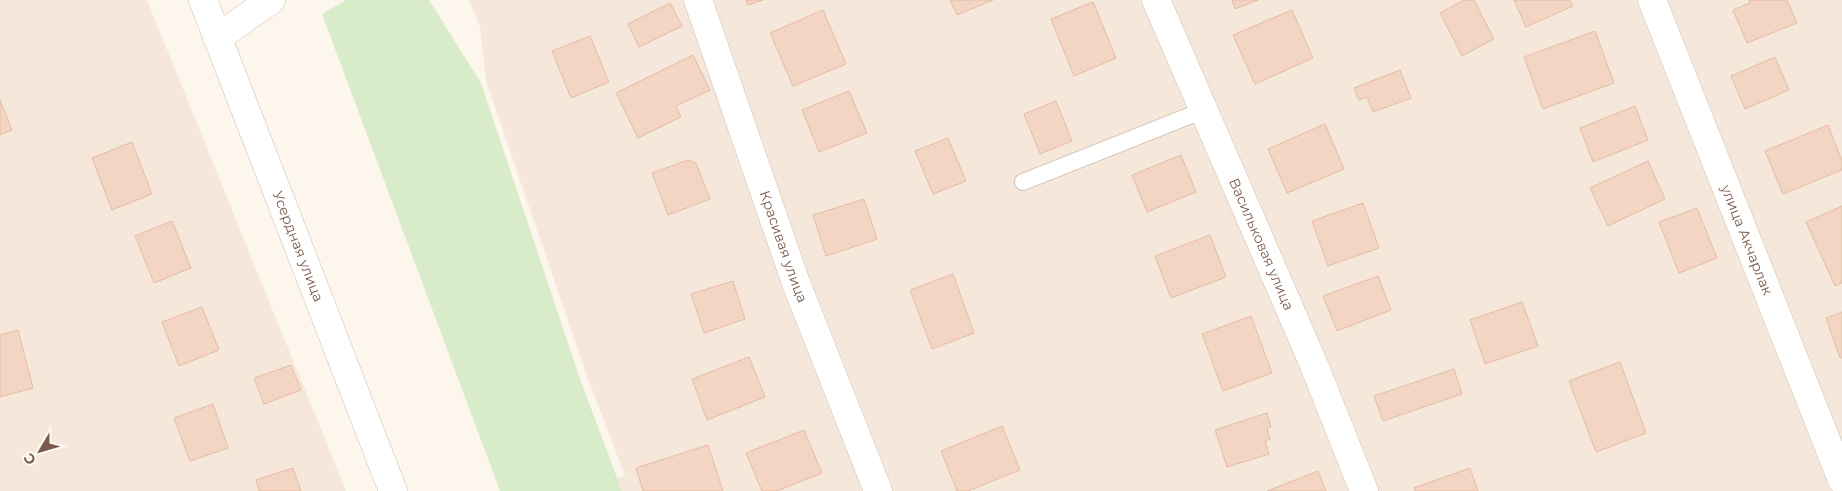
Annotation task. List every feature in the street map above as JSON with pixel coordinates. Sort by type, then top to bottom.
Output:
[{"type":"street","name":"Усердная улица","points":[[203,0],[393,491]]},
{"type":"street","points":[[217,38],[271,0]]},
{"type":"street","name":"Красивая улица","points":[[698,0],[796,283],[878,491]]},
{"type":"street","name":"Васильковая улица","points":[[1156,0],[1314,365],[1364,491]]},
{"type":"street","name":"улица Акчарлак","points":[[1652,0],[1842,480]]},
{"type":"lane","points":[[1023,182],[1204,110]]},
{"type":"shaded area","points":[[0,0],[147,0],[346,491],[0,491]]},
{"type":"shaded area","points":[[469,0],[1842,0],[1842,491],[563,491],[625,476],[588,379],[486,81],[480,27]]},
{"type":"green space","points":[[346,0],[429,0],[481,83],[580,379],[622,491],[500,491],[322,14]]},
{"type":"building","points":[[746,0],[763,0],[748,5]]},
{"type":"building","points":[[950,0],[993,0],[957,15]]},
{"type":"building","points":[[1232,0],[1258,0],[1235,9]]},
{"type":"building","points":[[1464,0],[1474,0],[1494,39],[1462,56],[1440,13]]},
{"type":"building","points":[[1514,0],[1570,0],[1573,6],[1526,27]]},
{"type":"building","points":[[1749,0],[1787,0],[1797,23],[1747,43],[1733,10],[1750,3]]},
{"type":"building","points":[[1093,2],[1116,58],[1074,76],[1051,19]]},
{"type":"building","points":[[670,3],[682,26],[639,47],[628,24]]},
{"type":"building","points":[[823,10],[846,64],[793,86],[770,33]]},
{"type":"building","points":[[1292,10],[1313,58],[1255,84],[1233,35]]},
{"type":"building","points":[[1595,31],[1614,83],[1543,109],[1524,57]]},
{"type":"building","points":[[590,36],[609,82],[571,98],[552,51]]},
{"type":"building","points":[[693,55],[710,90],[676,106],[681,117],[638,138],[616,93]]},
{"type":"building","points":[[1775,57],[1789,90],[1745,109],[1731,76]]},
{"type":"building","points":[[1400,70],[1411,98],[1373,112],[1367,97],[1359,100],[1354,88]]},
{"type":"building","points":[[849,91],[867,133],[819,152],[802,110]]},
{"type":"building","points":[[0,100],[12,130],[0,135]]},
{"type":"building","points":[[1056,101],[1072,141],[1040,154],[1024,114]]},
{"type":"building","points":[[1635,106],[1648,140],[1593,162],[1580,128]]},
{"type":"building","points":[[1325,124],[1344,169],[1287,193],[1268,149]]},
{"type":"building","points":[[1828,125],[1842,161],[1842,170],[1783,194],[1765,151]]},
{"type":"building","points":[[948,138],[966,181],[933,194],[915,151]]},
{"type":"building","points":[[132,142],[152,194],[112,210],[92,158]]},
{"type":"building","points":[[1181,155],[1196,192],[1147,212],[1132,175]]},
{"type":"building","points":[[688,160],[696,163],[710,199],[668,215],[652,173]]},
{"type":"building","points":[[1648,161],[1665,199],[1608,226],[1590,188]]},
{"type":"building","points":[[864,199],[877,239],[826,256],[813,215]]},
{"type":"building","points":[[1363,203],[1379,248],[1328,266],[1312,221]]},
{"type":"building","points":[[1842,206],[1842,283],[1835,286],[1806,222]]},
{"type":"building","points":[[1697,208],[1717,258],[1679,273],[1659,222]]},
{"type":"building","points":[[172,221],[191,268],[154,283],[135,236]]},
{"type":"building","points":[[1210,235],[1226,277],[1171,298],[1155,256]]},
{"type":"building","points":[[953,274],[974,333],[932,349],[910,290]]},
{"type":"building","points":[[1378,276],[1391,310],[1337,331],[1323,296]]},
{"type":"building","points":[[733,281],[745,319],[704,333],[691,294]]},
{"type":"building","points":[[1522,302],[1538,346],[1485,364],[1470,320]]},
{"type":"building","points":[[202,307],[219,350],[179,366],[162,322]]},
{"type":"building","points":[[1842,312],[1842,358],[1840,358],[1826,318]]},
{"type":"building","points":[[1251,316],[1272,373],[1223,391],[1202,334]]},
{"type":"building","points":[[18,330],[33,388],[0,397],[0,335]]},
{"type":"building","points":[[749,357],[765,397],[707,420],[692,379]]},
{"type":"building","points":[[1620,362],[1646,433],[1596,452],[1569,381]]},
{"type":"building","points":[[291,365],[301,390],[264,404],[254,378]]},
{"type":"building","points":[[1454,369],[1462,394],[1383,421],[1374,396]]},
{"type":"building","points":[[213,404],[228,448],[190,461],[174,418]]},
{"type":"building","points":[[1267,413],[1271,427],[1267,428],[1270,439],[1265,441],[1269,454],[1227,467],[1215,430]]},
{"type":"building","points":[[1002,426],[1020,470],[968,491],[957,491],[941,451]]},
{"type":"building","points":[[804,430],[822,473],[777,491],[762,491],[746,453]]},
{"type":"building","points":[[708,445],[723,491],[643,491],[636,468]]},
{"type":"building","points":[[293,468],[301,491],[259,491],[256,480]]},
{"type":"building","points":[[1470,468],[1478,491],[1415,491],[1414,488]]},
{"type":"building","points":[[1318,471],[1326,491],[1267,491]]}]
